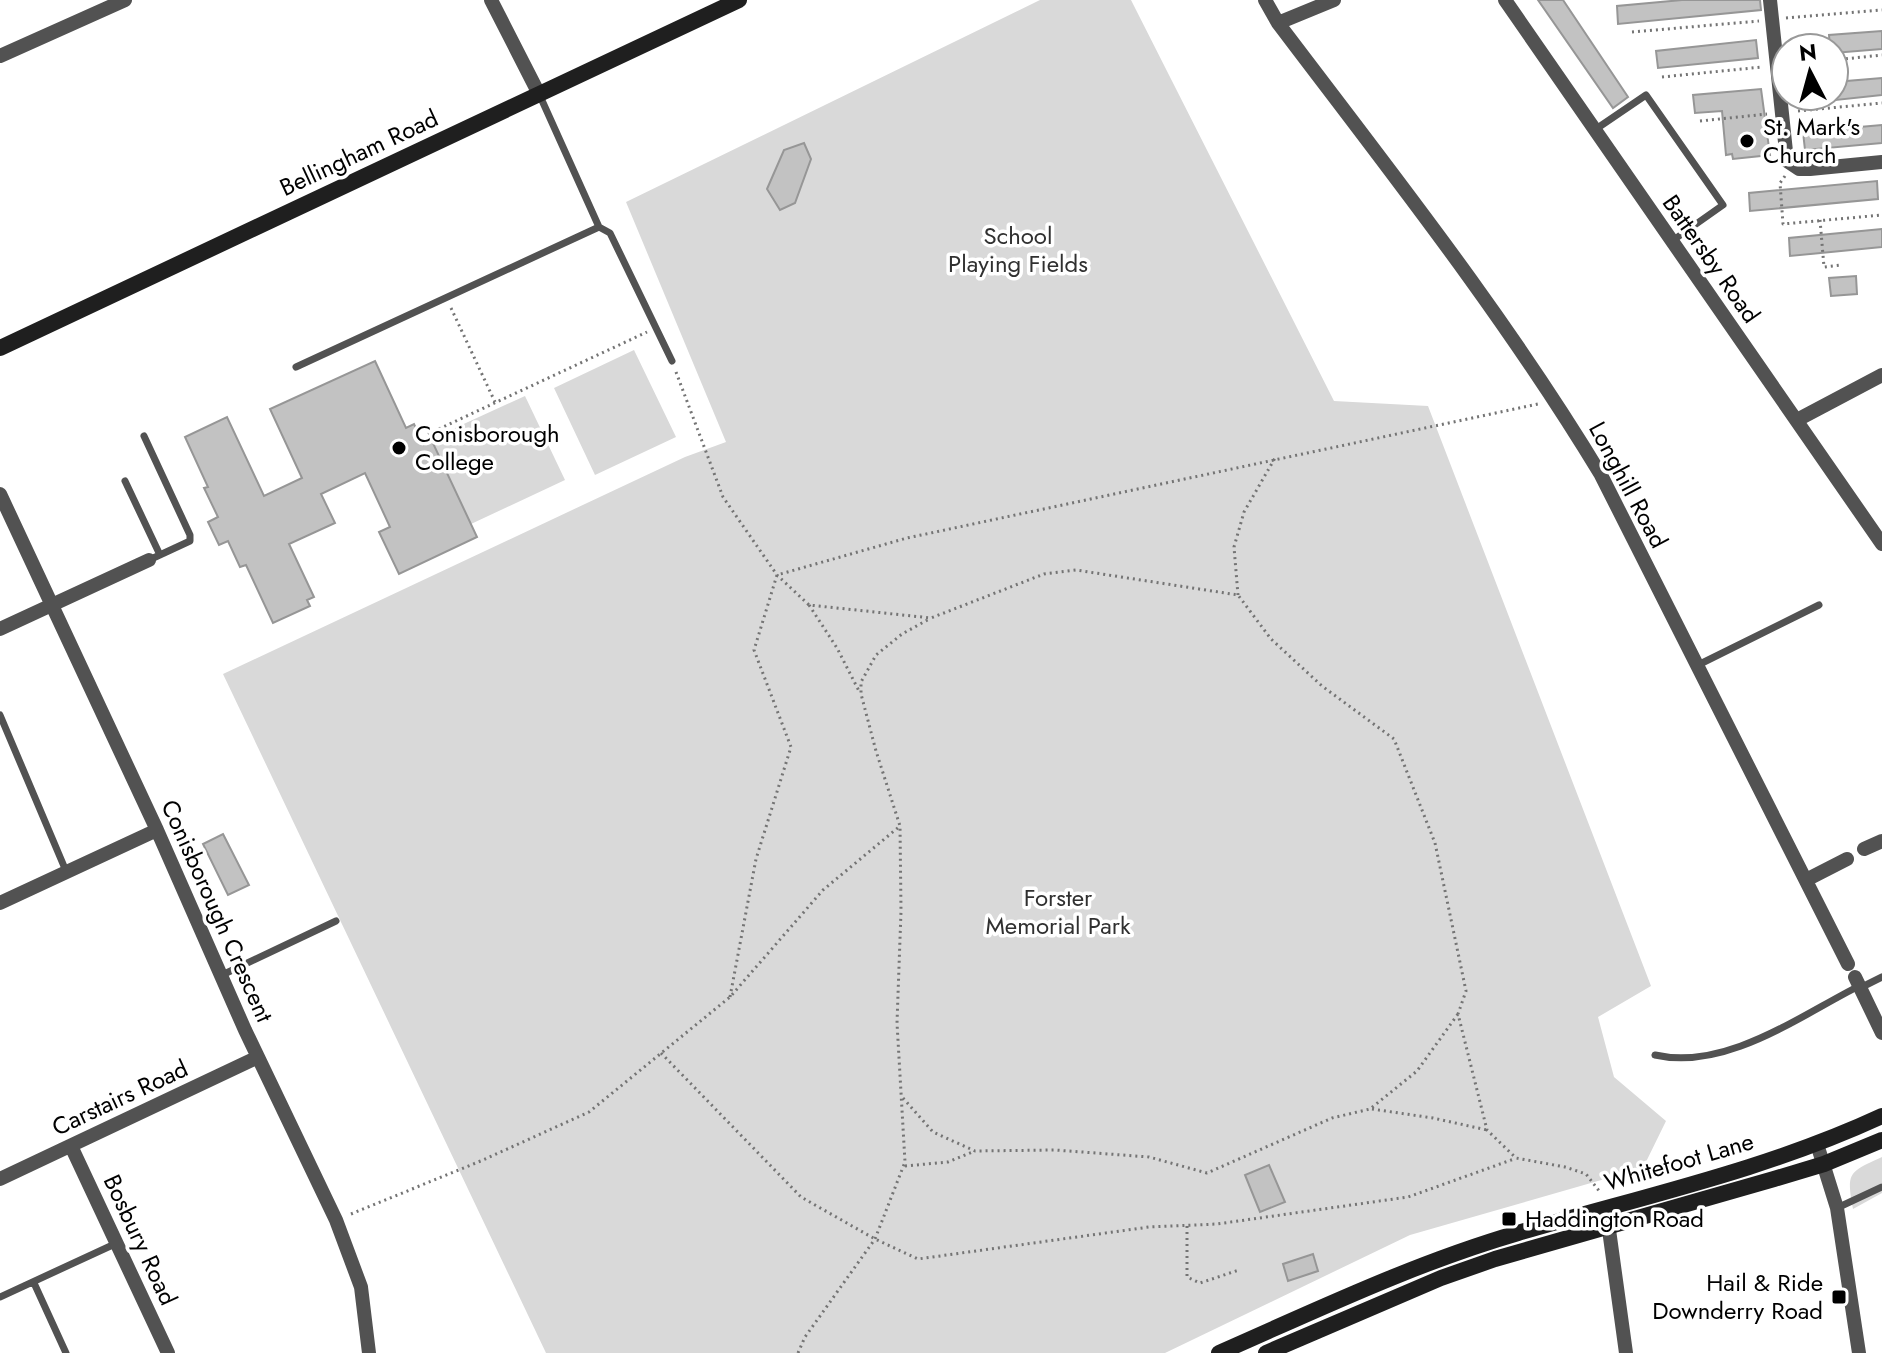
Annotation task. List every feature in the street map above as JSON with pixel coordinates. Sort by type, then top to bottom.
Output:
[{"type":"street","points":[[0,56],[125,0]]},
{"type":"street","points":[[491,0],[539,94]]},
{"type":"street","name":"Bellingham Road","points":[[0,348],[739,0]]},
{"type":"street","name":"Longhill Road","points":[[1265,0],[1278,23],[1490,305],[1556,400],[1601,475],[1848,964]]},
{"type":"street","points":[[1278,23],[1334,0]]},
{"type":"street","name":"Battersby Road","points":[[1505,0],[1882,544]]},
{"type":"street","points":[[1770,0],[1773,32]]},
{"type":"street","points":[[1781,113],[1786,154],[1791,166],[1810,169],[1882,162]]},
{"type":"street","points":[[1797,420],[1882,375]]},
{"type":"street","name":"Conisborough Crescent","points":[[0,494],[157,830],[220,976],[336,1220],[361,1287],[369,1353]]},
{"type":"street","points":[[0,629],[155,558]]},
{"type":"street","points":[[0,903],[157,830]]},
{"type":"street","points":[[1864,849],[1882,841]]},
{"type":"street","points":[[1806,880],[1847,859]]},
{"type":"street","name":"Longhill Road","points":[[1858,984],[1882,1033]]},
{"type":"street","name":"Carstairs Road","points":[[0,1179],[258,1057]]},
{"type":"street","name":"Whitefoot Lane","points":[[1219,1353],[1437,1258],[1770,1162],[1882,1116]]},
{"type":"street","name":"Whitefoot Lane","points":[[1266,1353],[1441,1278],[1495,1259],[1824,1164],[1882,1140]]},
{"type":"street","points":[[1817,1144],[1837,1208],[1859,1353]]},
{"type":"street","name":"Bosbury Road","points":[[71,1146],[168,1353]]},
{"type":"street","points":[[1606,1208],[1626,1353]]},
{"type":"lane","points":[[539,94],[599,227],[610,233],[672,361]]},
{"type":"lane","points":[[1594,131],[1646,95],[1723,205],[1672,241]]},
{"type":"lane","points":[[296,367],[599,227]]},
{"type":"lane","points":[[125,481],[155,558],[190,541],[190,535],[144,436]]},
{"type":"lane","points":[[1696,666],[1819,605]]},
{"type":"lane","points":[[0,715],[67,872]]},
{"type":"lane","points":[[1847,859],[1864,849]]},
{"type":"lane","points":[[220,976],[336,921]]},
{"type":"lane","name":"Longhill Road","points":[[1848,964],[1858,984]]},
{"type":"lane","points":[[1655,1055],[1675,1059],[1727,1053],[1858,984],[1882,977]]},
{"type":"lane","points":[[1837,1208],[1882,1187]]},
{"type":"lane","points":[[0,1297],[117,1243]]},
{"type":"lane","points":[[34,1283],[66,1353]]},
{"type":"path","points":[[1632,32],[1882,10]]},
{"type":"path","points":[[1850,58],[1882,55]]},
{"type":"path","points":[[1662,77],[1770,67]]},
{"type":"path","points":[[1700,121],[1882,103]]},
{"type":"path","points":[[1791,166],[1780,183],[1783,224],[1882,215]]},
{"type":"path","points":[[1820,220],[1824,267],[1842,265]]},
{"type":"path","points":[[447,299],[495,402]]},
{"type":"path","points":[[428,434],[657,327]]},
{"type":"path","points":[[672,361],[723,497],[777,575],[809,605],[837,648],[861,694],[900,826],[897,1023],[904,1166],[875,1239],[805,1337],[798,1353]]},
{"type":"path","points":[[777,575],[907,538],[1556,400]]},
{"type":"path","points":[[1275,458],[1244,512],[1234,547],[1238,595],[1281,648],[1322,686],[1394,739],[1435,843],[1466,991],[1458,1014],[1417,1071],[1370,1109]]},
{"type":"path","points":[[861,694],[861,682],[876,655],[902,634],[931,618],[1044,574],[1076,570],[1238,595]]},
{"type":"path","points":[[730,997],[756,859],[791,747],[754,650],[777,575]]},
{"type":"path","points":[[809,605],[931,618]]},
{"type":"path","points":[[336,1220],[483,1160],[589,1112],[730,997],[823,890],[900,826]]},
{"type":"path","points":[[1458,1014],[1487,1130]]},
{"type":"path","points":[[661,1053],[801,1197],[875,1239],[918,1259],[1149,1227],[1231,1223],[1408,1197],[1516,1158],[1586,1174],[1599,1190]]},
{"type":"path","points":[[903,1098],[933,1132],[975,1151]]},
{"type":"path","points":[[904,1166],[948,1162],[975,1151],[1055,1150],[1149,1157],[1207,1173],[1332,1118],[1370,1109],[1487,1130],[1516,1158]]},
{"type":"path","points":[[1187,1226],[1187,1277],[1200,1283],[1239,1270]]},
{"type":"green space","name":"Forster Memorial Park","points":[[1040,0],[1131,0],[1334,401],[1428,406],[1651,986],[1598,1017],[1614,1077],[1666,1121],[1643,1168],[1410,1235],[1165,1353],[546,1353],[223,674],[685,457],[726,442],[626,202]]},
{"type":"green space","points":[[634,350],[676,437],[595,475],[554,388]]},
{"type":"green space","points":[[525,396],[565,480],[471,524],[431,439]]},
{"type":"green space","points":[[1882,1157],[1882,1193],[1853,1209],[1852,1175]]},
{"type":"building","points":[[1538,0],[1563,0],[1628,97],[1613,108]]},
{"type":"building","points":[[1682,0],[1760,0],[1761,10],[1618,24],[1617,6]]},
{"type":"building","points":[[1882,31],[1882,49],[1850,52],[1850,33]]},
{"type":"building","points":[[1756,40],[1758,58],[1658,68],[1656,51]]},
{"type":"building","points":[[1882,78],[1882,95],[1850,98],[1850,81]]},
{"type":"building","points":[[1761,89],[1770,155],[1733,159],[1732,154],[1726,155],[1722,111],[1695,113],[1693,95]]},
{"type":"building","points":[[1882,125],[1882,143],[1805,150],[1803,132]]},
{"type":"building","points":[[804,143],[811,159],[795,203],[780,210],[767,189],[784,150]]},
{"type":"building","points":[[1877,181],[1878,199],[1750,211],[1749,193]]},
{"type":"building","points":[[1882,229],[1882,247],[1790,256],[1789,238]]},
{"type":"building","points":[[1856,276],[1857,294],[1831,296],[1829,278]]},
{"type":"building","points":[[375,361],[406,428],[414,424],[424,445],[432,441],[477,537],[399,574],[379,532],[390,527],[365,473],[321,494],[335,523],[289,544],[314,597],[307,600],[310,606],[273,623],[246,565],[240,567],[228,541],[219,545],[208,522],[218,517],[185,437],[227,417],[264,496],[302,478],[270,409]]},
{"type":"building","points":[[223,834],[249,885],[228,895],[203,844]]},
{"type":"building","points":[[1269,1165],[1285,1202],[1260,1212],[1245,1175]]},
{"type":"building","points":[[1313,1254],[1318,1271],[1288,1281],[1283,1264]]},
{"type":"place","name":"St. Mark's Church","points":[[1747,141]]},
{"type":"place","name":"Conisborough College","points":[[399,448]]},
{"type":"place","name":"Haddington Road","points":[[1509,1219]]},
{"type":"place","name":"Hail & Ride Downderry Road","points":[[1839,1297]]},
{"type":"park label","name":"School Playing Fields","points":[[1018,250]]}]
